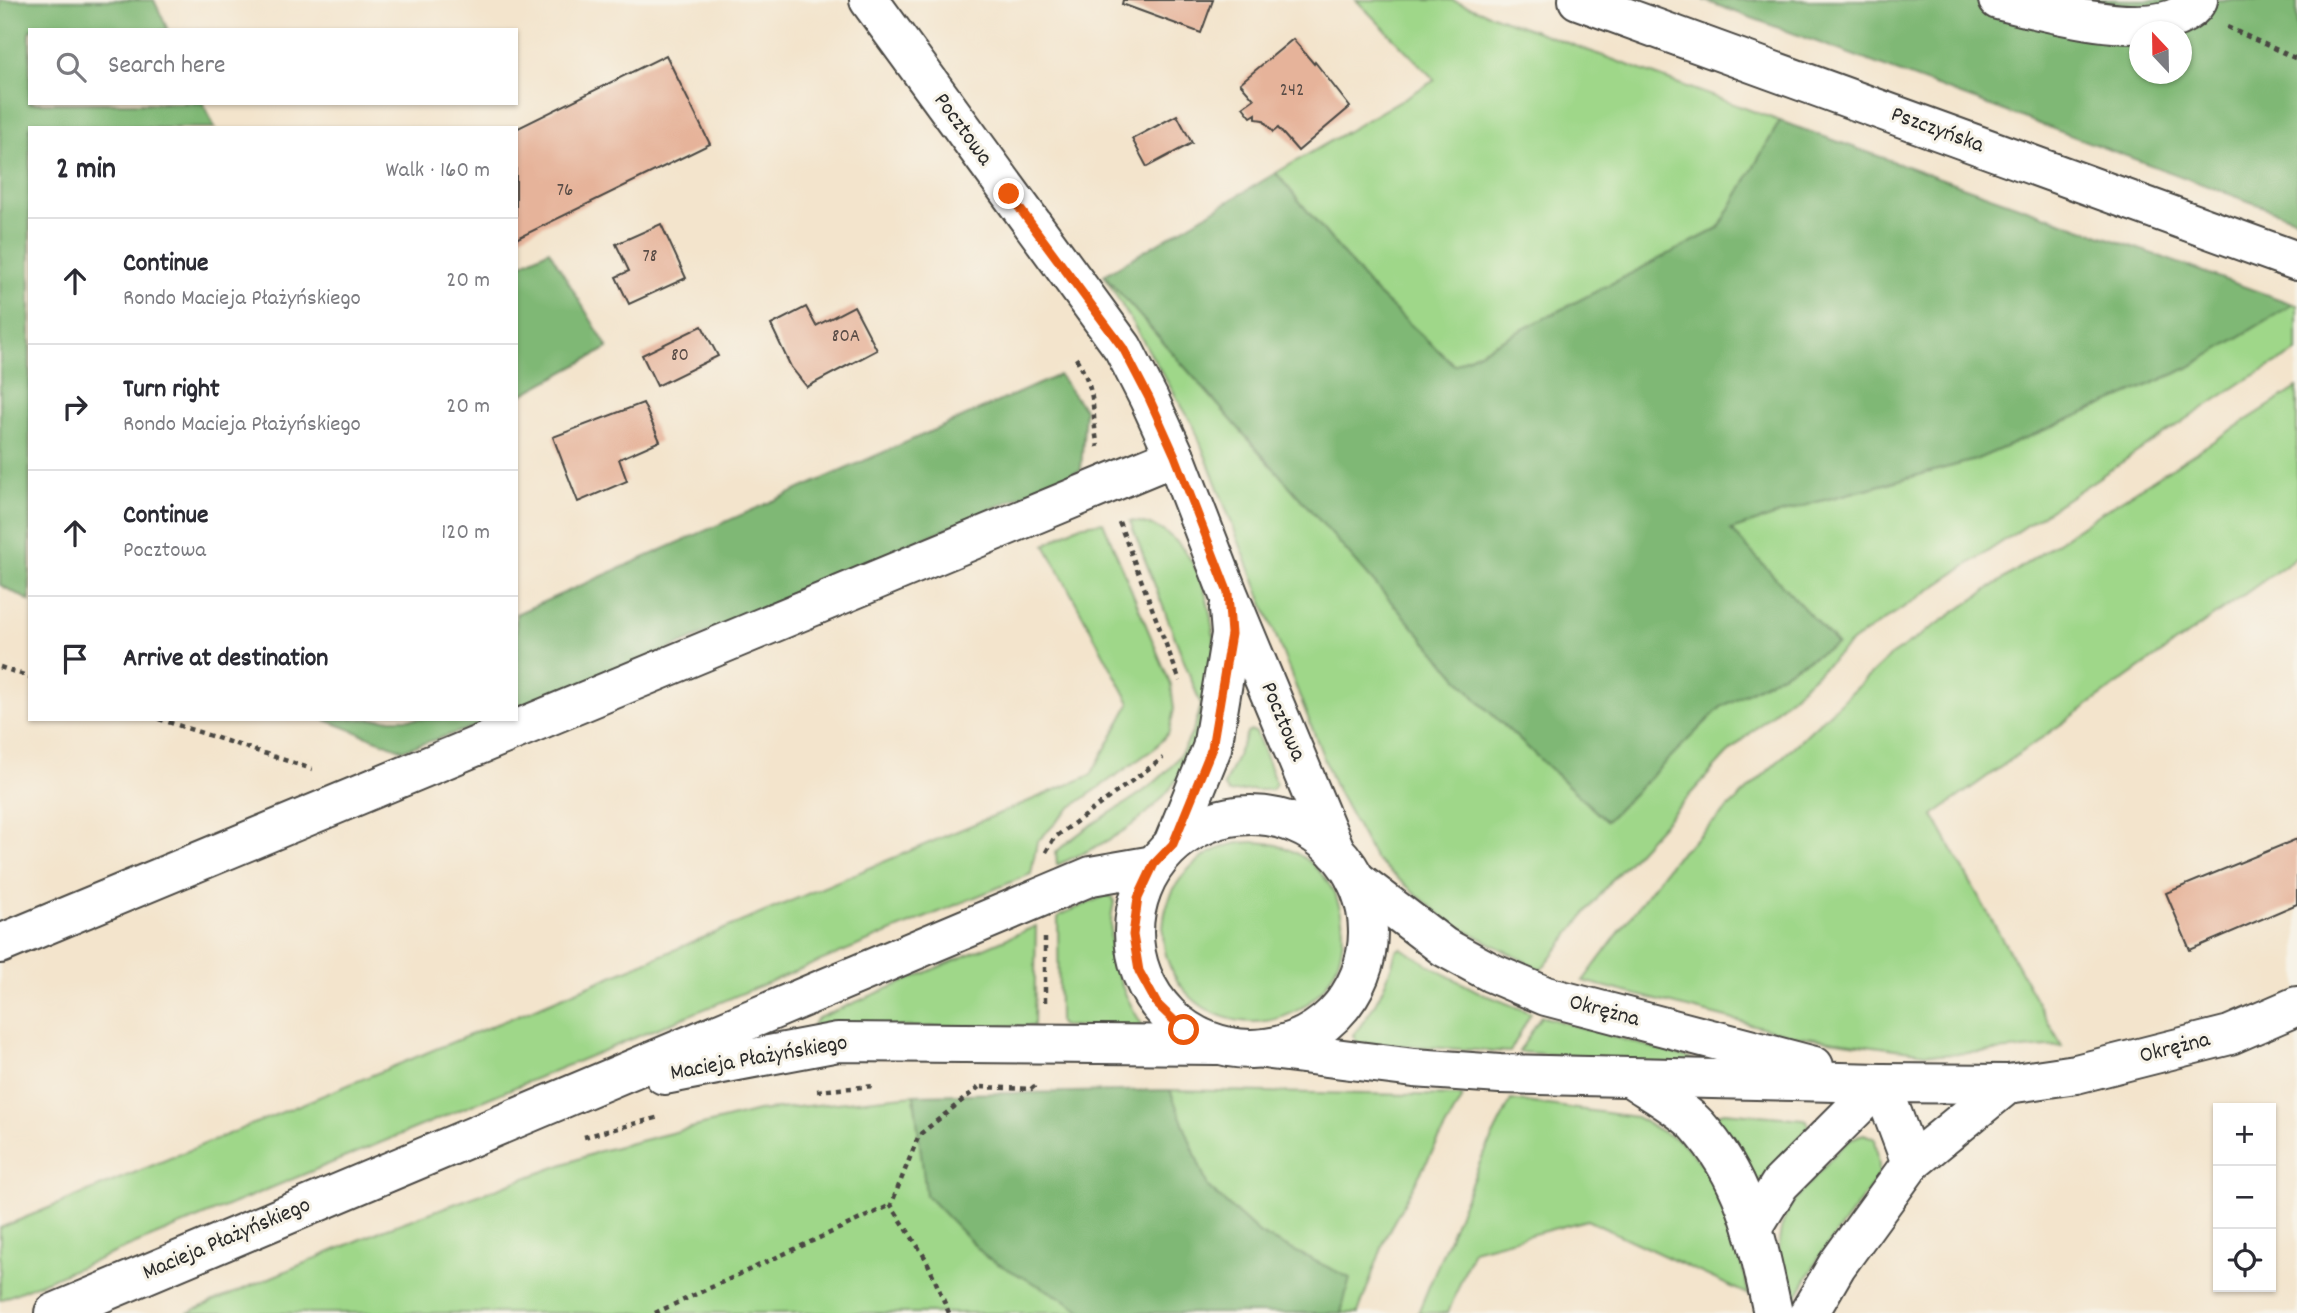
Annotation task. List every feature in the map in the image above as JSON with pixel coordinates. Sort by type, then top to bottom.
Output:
[{"type":"street","name":"Pocztowa","points":[[869,0],[1123,348],[1175,456],[1228,593],[1346,866]]},
{"type":"street","name":"Pszczyńska","points":[[1577,0],[2297,261]]},
{"type":"street","points":[[1998,0],[2071,19],[2154,25],[2194,6]]},
{"type":"street","points":[[0,944],[1175,456]]},
{"type":"street","name":"Pocztowa","points":[[1164,854],[1212,748],[1231,634],[1228,593]]},
{"type":"street","points":[[1238,816],[1274,817],[1308,830],[1346,866],[1367,915],[1367,953],[1354,988],[1331,1017],[1300,1039],[1264,1049],[1241,1050],[1217,1045],[1184,1030],[1157,1004],[1139,971],[1133,935],[1138,898],[1164,854],[1203,825],[1238,816]]},
{"type":"street","name":"Macieja Płażyńskiego","points":[[54,1313],[1091,876],[1164,854]]},
{"type":"street","name":"Okrężna","points":[[1346,866],[1444,947],[1492,973],[1546,996],[1881,1083]]},
{"type":"street","name":"Okrężna","points":[[1264,1049],[1414,1068],[1500,1074],[2008,1084],[2076,1074],[2230,1035],[2297,1006]]},
{"type":"street","points":[[2230,1035],[2297,1018]]},
{"type":"street","name":"Macieja Płażyńskiego","points":[[439,1150],[674,1071],[838,1042],[1217,1045]]},
{"type":"street","points":[[1631,1078],[1695,1123],[1729,1167],[1754,1226],[1773,1313]]},
{"type":"street","points":[[1754,1226],[1780,1184],[1881,1083],[1911,1163]]},
{"type":"street","points":[[1809,1313],[1837,1265],[1911,1163],[2008,1084]]},
{"type":"path","points":[[2194,6],[2297,60]]},
{"type":"path","points":[[1075,356],[1088,377],[1093,393],[1096,437],[1117,519],[1182,688]]},
{"type":"path","points":[[0,667],[28,676]]},
{"type":"path","points":[[165,721],[334,776],[368,791]]},
{"type":"path","points":[[965,1087],[1031,1089],[1045,1077],[1046,847],[1054,838],[1150,769],[1169,752]]},
{"type":"path","points":[[809,1091],[886,1086]]},
{"type":"path","points":[[655,1313],[891,1205],[919,1135],[979,1087]]},
{"type":"path","points":[[581,1138],[670,1115]]},
{"type":"path","points":[[891,1205],[926,1259],[949,1313]]},
{"type":"green space","points":[[0,0],[154,0],[167,28],[28,28],[28,105],[204,105],[214,126],[28,126],[28,600],[0,585]]},
{"type":"green space","points":[[1356,0],[1451,0],[1780,121],[1719,228],[1454,365],[1373,290],[1276,173],[1435,80]]},
{"type":"green space","points":[[1703,0],[2297,0],[2297,219]]},
{"type":"green space","points":[[1780,121],[2293,304],[2188,368],[1975,460],[1813,503],[1731,530],[1837,644],[1721,707],[1606,821],[1480,703],[1104,275],[1276,173],[1373,290],[1454,365],[1719,228]]},
{"type":"green space","points":[[549,250],[608,348],[518,397],[518,266]]},
{"type":"green space","points":[[1104,275],[1480,703],[1606,821],[1721,707],[1837,644],[1730,530],[1813,503],[1975,460],[2188,368],[2293,304],[2297,305],[2297,352],[2244,381],[1853,641],[1726,755],[1612,880],[1541,970],[1448,921],[1375,859],[1334,784],[1194,427]]},
{"type":"green space","points":[[1059,375],[1085,410],[1081,470],[518,713],[518,613]]},
{"type":"green space","points":[[2297,388],[2297,557],[1933,815],[2062,1046],[1940,1055],[1792,1035],[1583,981],[1672,861],[1889,657],[2096,516]]},
{"type":"green space","points":[[1130,521],[1149,524],[1165,532],[1178,543],[1198,573],[1209,608],[1215,645],[1208,701],[1193,750],[1186,765],[1165,794],[1124,831],[1057,865],[1056,852],[1078,834],[1142,792],[1178,758],[1191,734],[1201,705]]},
{"type":"green space","points":[[1103,522],[1171,685],[1174,709],[1169,732],[1155,748],[1070,808],[1037,842],[1031,874],[0,1300],[0,1228],[538,1007],[1091,775],[1130,703],[1045,545],[1078,526]]},
{"type":"green space","points":[[328,721],[493,721],[403,750]]},
{"type":"green space","points":[[1256,732],[1276,784],[1272,790],[1229,793],[1224,786],[1247,733]]},
{"type":"green space","points":[[1253,842],[1287,849],[1317,868],[1336,898],[1343,932],[1336,966],[1317,996],[1287,1015],[1253,1022],[1219,1015],[1189,996],[1170,966],[1163,932],[1170,898],[1189,868],[1219,849]]},
{"type":"green space","points":[[1107,895],[1113,897],[1114,902],[1111,937],[1116,968],[1127,998],[1144,1028],[1062,1026],[1059,1023],[1058,918]]},
{"type":"green space","points":[[1036,926],[1034,1026],[814,1028],[813,1024],[818,1018]]},
{"type":"green space","points":[[1401,948],[1481,993],[1531,1013],[1510,1052],[1357,1043],[1353,1035],[1374,1005],[1396,951]]},
{"type":"green space","points":[[1541,1016],[1693,1060],[1690,1066],[1519,1052]]},
{"type":"green space","points":[[1170,1090],[1463,1096],[1387,1234],[1358,1313],[1341,1313],[1349,1278],[1260,1234],[1208,1187]]},
{"type":"green space","points":[[1170,1090],[1208,1187],[1260,1234],[1350,1278],[1341,1313],[1085,1313],[987,1258],[926,1195],[914,1095]]},
{"type":"green space","points":[[914,1095],[927,1195],[1085,1313],[187,1313],[385,1229],[600,1151],[758,1111]]},
{"type":"green space","points":[[1511,1100],[1636,1117],[1683,1143],[1716,1179],[1734,1231],[1749,1295],[1587,1220],[1473,1250],[1448,1313],[1418,1313],[1481,1160]]},
{"type":"green space","points":[[1724,1112],[1804,1119],[1809,1127],[1760,1181],[1757,1181],[1715,1117]]},
{"type":"green space","points":[[1864,1134],[1875,1139],[1879,1176],[1819,1257],[1795,1300],[1790,1298],[1783,1279],[1779,1251],[1783,1223],[1803,1190],[1841,1147]]},
{"type":"building","points":[[1123,0],[1213,0],[1201,33],[1122,4]]},
{"type":"building","points":[[1293,39],[1350,107],[1298,151],[1278,128],[1273,132],[1263,120],[1256,119],[1256,114],[1251,117],[1243,107],[1254,99],[1240,83]]},
{"type":"building","points":[[666,55],[710,144],[518,238],[518,128]]},
{"type":"building","points":[[1177,115],[1192,143],[1147,167],[1132,139]]},
{"type":"building","points":[[661,224],[686,278],[629,304],[616,277],[629,271],[616,244]]},
{"type":"building","points":[[854,306],[877,350],[807,387],[791,367],[771,325],[806,307],[816,326]]},
{"type":"building","points":[[702,326],[718,356],[657,386],[642,355]]},
{"type":"building","points":[[643,403],[660,441],[619,459],[627,481],[578,502],[553,437]]},
{"type":"building","points":[[2297,839],[2297,904],[2190,950],[2166,893]]},
{"type":"route","points":[[1009,194],[1123,348],[1175,456],[1228,593],[1231,634],[1212,748],[1173,844],[1154,864],[1138,898],[1133,935],[1139,971],[1157,1004],[1184,1030]]}]
